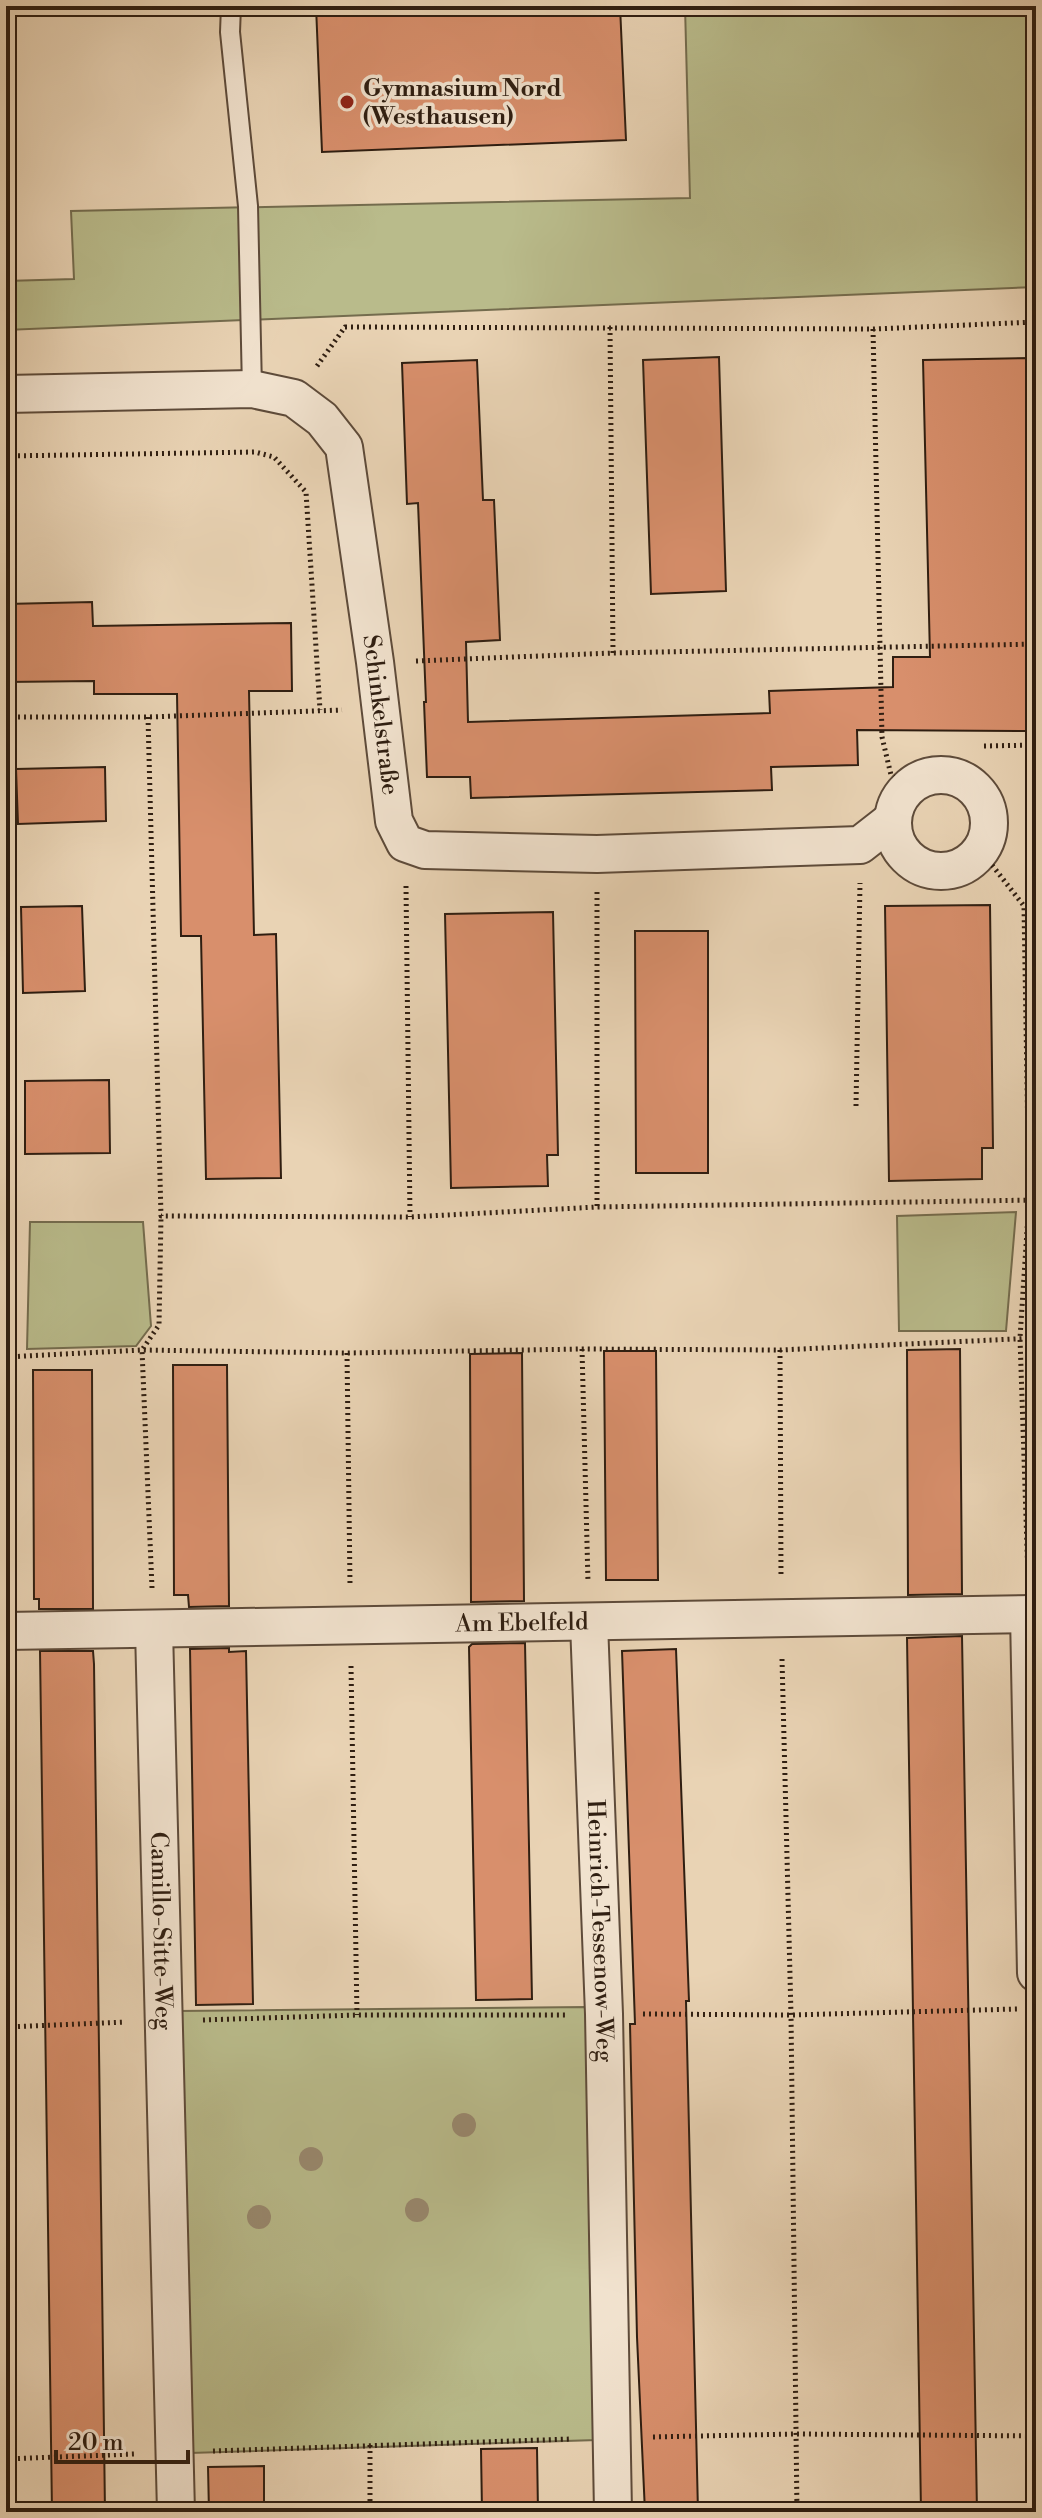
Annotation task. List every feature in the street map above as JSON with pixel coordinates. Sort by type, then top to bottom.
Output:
[{"type":"street","name":"Schinkelstraße","points":[[6,394],[252,389],[294,398],[322,419],[344,447],[394,821],[405,843]]},
{"type":"street","points":[[405,843],[425,850],[597,854],[860,845],[892,820],[907,788],[929,776],[954,777],[976,789],[986,805],[990,823],[981,851],[962,867],[937,872],[914,863],[897,845],[892,820]]},
{"type":"street","points":[[1033,1614],[1036,1973]]},
{"type":"street","name":"Am Ebelfeld","points":[[6,1631],[1033,1614]]},
{"type":"street","name":"Heinrich-Tessenow-Weg","points":[[589,1623],[604,2014],[613,2512]]},
{"type":"street","name":"Camillo-Sitte-Weg","points":[[154,1629],[176,2512]]},
{"type":"lane","points":[[231,6],[230,32],[248,206],[252,389]]},
{"type":"path","points":[[294,398],[345,327],[873,329],[1036,322]]},
{"type":"path","points":[[610,327],[613,653]]},
{"type":"path","points":[[873,329],[882,737],[891,775],[907,788]]},
{"type":"path","points":[[6,456],[255,452],[274,457],[306,492],[320,710]]},
{"type":"path","points":[[375,662],[613,653],[1036,644]]},
{"type":"path","points":[[6,717],[148,717],[379,709]]},
{"type":"path","points":[[148,717],[161,1216],[159,1325],[142,1350],[154,1629]]},
{"type":"path","points":[[984,746],[1036,745]]},
{"type":"path","points":[[405,843],[410,1217]]},
{"type":"path","points":[[856,1106],[860,845]]},
{"type":"path","points":[[981,851],[1024,906],[1032,1200],[1020,1338],[1033,1614]]},
{"type":"path","points":[[597,854],[597,1207]]},
{"type":"path","points":[[161,1216],[410,1217],[597,1207],[1032,1200]]},
{"type":"path","points":[[6,1357],[142,1350],[347,1353],[780,1350],[1036,1338]]},
{"type":"path","points":[[582,1349],[589,1623]]},
{"type":"path","points":[[780,1350],[781,1618],[791,2015],[797,2512]]},
{"type":"path","points":[[347,1353],[357,2015]]},
{"type":"path","points":[[6,2027],[357,2015],[791,2015],[1021,2009]]},
{"type":"path","points":[[6,2459],[611,2438],[796,2434],[1036,2436]]},
{"type":"path","points":[[370,2445],[370,2512]]},
{"type":"green space","points":[[685,6],[1036,6],[1036,287],[6,330],[6,281],[74,279],[71,211],[690,198]]},
{"type":"green space","points":[[1016,1212],[1006,1331],[899,1331],[897,1216]]},
{"type":"green space","points":[[30,1222],[143,1222],[151,1326],[136,1346],[27,1349]]},
{"type":"green space","points":[[586,2007],[597,2440],[190,2453],[179,2011]]},
{"type":"building","points":[[316,6],[620,6],[626,140],[322,152]]},
{"type":"building","points":[[719,357],[726,591],[651,594],[643,360]]},
{"type":"building","points":[[1031,358],[1036,731],[857,730],[858,765],[771,767],[772,790],[471,798],[470,777],[427,777],[418,503],[407,504],[402,363],[477,360],[483,500],[494,500],[500,640],[466,642],[468,722],[770,713],[769,691],[893,687],[893,657],[930,657],[923,360]]},
{"type":"building","points":[[92,602],[93,626],[291,623],[292,691],[249,691],[254,935],[276,934],[281,1178],[206,1179],[201,936],[181,936],[177,694],[94,694],[94,681],[6,682],[6,604]]},
{"type":"building","points":[[105,767],[106,821],[18,824],[16,769]]},
{"type":"building","points":[[990,905],[993,1148],[982,1148],[982,1179],[889,1181],[885,906]]},
{"type":"building","points":[[82,906],[85,991],[23,993],[21,907]]},
{"type":"building","points":[[553,912],[558,1155],[547,1155],[548,1186],[451,1188],[445,914]]},
{"type":"building","points":[[635,931],[708,931],[708,1173],[636,1173]]},
{"type":"building","points":[[109,1080],[110,1153],[25,1154],[25,1081]]},
{"type":"building","points":[[960,1349],[962,1594],[908,1595],[907,1350]]},
{"type":"building","points":[[604,1351],[656,1351],[658,1580],[606,1580]]},
{"type":"building","points":[[522,1353],[524,1601],[471,1602],[470,1354]]},
{"type":"building","points":[[173,1365],[227,1365],[229,1606],[189,1607],[188,1595],[174,1595]]},
{"type":"building","points":[[33,1370],[92,1370],[93,1609],[39,1609],[39,1599],[34,1599]]},
{"type":"building","points":[[962,1636],[977,2512],[921,2512],[907,1638]]},
{"type":"building","points":[[525,1643],[532,1999],[476,2000],[469,1647],[472,1644]]},
{"type":"building","points":[[229,1648],[229,1652],[246,1651],[253,2004],[196,2005],[190,1649]]},
{"type":"building","points":[[676,1649],[689,2001],[686,2001],[698,2512],[645,2512],[637,2337],[630,2024],[635,2024],[622,1651]]},
{"type":"building","points":[[40,1651],[93,1651],[94,1664],[105,2512],[52,2512]]},
{"type":"building","points":[[537,2448],[538,2512],[482,2512],[481,2449]]},
{"type":"building","points":[[264,2466],[264,2512],[209,2512],[208,2467]]},
{"type":"place","name":"Gymnasium Nord (Westhausen)","points":[[347,102]]}]
